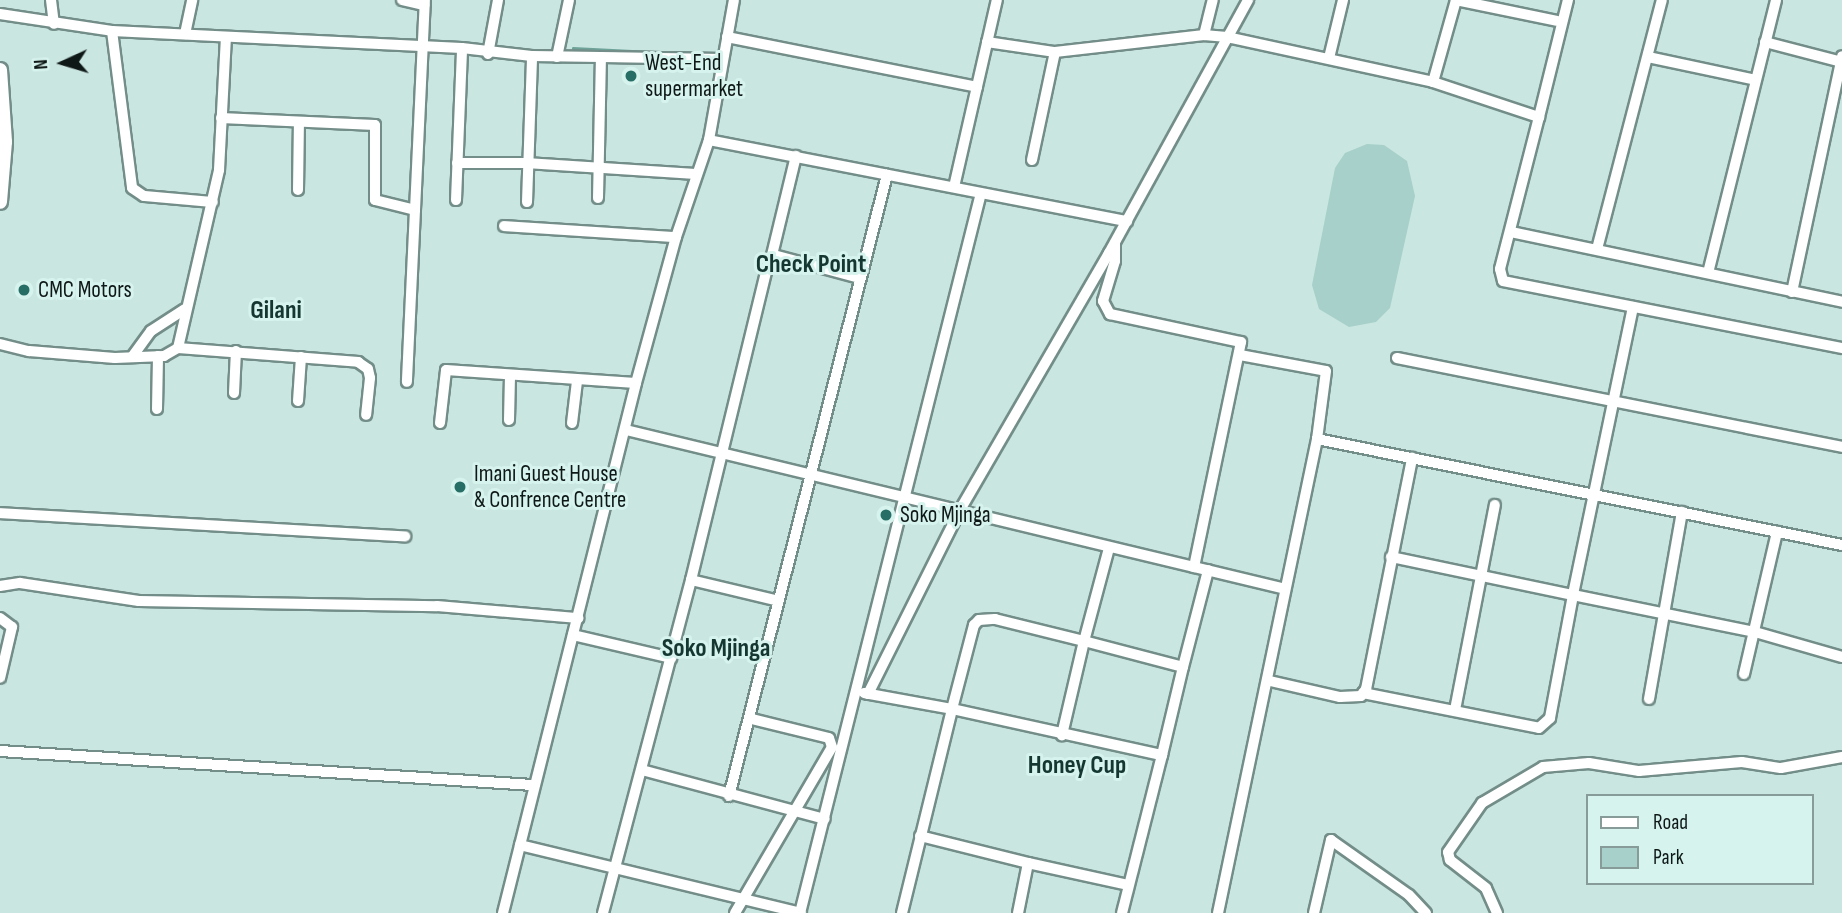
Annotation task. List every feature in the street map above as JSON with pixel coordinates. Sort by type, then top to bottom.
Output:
[{"type":"highway","points":[[0,70],[5,142],[0,202]]},
{"type":"street","points":[[51,0],[54,23]]},
{"type":"street","points":[[185,34],[192,0]]},
{"type":"street","points":[[402,0],[424,2],[407,382]]},
{"type":"street","points":[[488,54],[498,0]]},
{"type":"street","points":[[557,57],[569,0]]},
{"type":"street","points":[[503,913],[636,383],[676,237],[709,140],[734,0]]},
{"type":"street","points":[[954,187],[997,0]]},
{"type":"street","points":[[1204,36],[1213,0]]},
{"type":"street","points":[[868,694],[904,615],[960,510],[1115,243],[1248,0]]},
{"type":"street","points":[[1329,58],[1343,0]]},
{"type":"street","points":[[1433,82],[1456,0],[1557,21]]},
{"type":"street","points":[[1568,0],[1500,269],[1503,281],[1842,348]]},
{"type":"street","points":[[1597,249],[1662,0]]},
{"type":"street","points":[[1708,273],[1776,0]]},
{"type":"street","points":[[0,14],[112,31],[462,48],[488,54],[531,57],[722,59]]},
{"type":"street","points":[[112,31],[127,175],[132,188],[144,196],[213,202]]},
{"type":"street","points":[[987,42],[1055,52],[1204,36],[1227,37],[1433,82],[1539,117]]},
{"type":"street","points":[[727,37],[977,86]]},
{"type":"street","points":[[178,348],[213,202],[226,38]]},
{"type":"street","points":[[1765,42],[1842,60],[1792,292]]},
{"type":"street","points":[[456,200],[462,48]]},
{"type":"street","points":[[1032,160],[1055,52]]},
{"type":"street","points":[[527,202],[531,57]]},
{"type":"street","points":[[1648,57],[1756,80]]},
{"type":"street","points":[[598,198],[601,58]]},
{"type":"street","points":[[1829,113],[1842,116]]},
{"type":"street","points":[[221,118],[375,125],[375,200],[415,210]]},
{"type":"street","points":[[298,190],[299,122]]},
{"type":"street","points":[[709,140],[1126,221]]},
{"type":"street","points":[[603,913],[691,580],[796,156]]},
{"type":"street","points":[[457,163],[598,166],[696,174]]},
{"type":"street","points":[[729,796],[752,719],[779,601],[887,175]]},
{"type":"street","points":[[520,845],[801,913],[857,692],[903,494],[981,193]]},
{"type":"street","points":[[504,226],[676,237]]},
{"type":"street","points":[[1511,232],[1842,302]]},
{"type":"street","points":[[1115,243],[1115,261],[1103,301],[1110,314],[1231,337],[1241,342],[1194,567]]},
{"type":"street","points":[[772,255],[860,278]]},
{"type":"street","points":[[1270,681],[1340,697],[1363,693],[1539,728],[1548,724],[1633,307]]},
{"type":"street","points":[[132,357],[151,331],[186,309]]},
{"type":"street","points":[[0,344],[29,351],[132,357],[158,356],[178,348],[236,351],[364,364],[370,378],[366,415]]},
{"type":"street","points":[[234,393],[236,351]]},
{"type":"street","points":[[1218,913],[1270,681],[1285,589],[1317,439],[1326,371],[1240,355]]},
{"type":"street","points":[[157,409],[158,356]]},
{"type":"street","points":[[298,401],[301,357]]},
{"type":"street","points":[[1397,358],[1842,447]]},
{"type":"street","points":[[440,423],[446,370],[636,383]]},
{"type":"street","points":[[509,420],[510,375]]},
{"type":"street","points":[[572,423],[577,380]]},
{"type":"street","points":[[626,430],[722,449],[1109,548],[1285,589]]},
{"type":"street","points":[[1317,439],[1842,545]]},
{"type":"street","points":[[1363,693],[1412,458]]},
{"type":"street","points":[[1455,710],[1495,505]]},
{"type":"street","points":[[1649,699],[1682,512]]},
{"type":"street","points":[[0,513],[405,537]]},
{"type":"street","points":[[1744,674],[1777,532]]},
{"type":"street","points":[[1062,735],[1109,548]]},
{"type":"street","points":[[1391,557],[1755,632],[1842,657]]},
{"type":"street","points":[[1122,913],[1208,570]]},
{"type":"street","points":[[691,580],[779,601]]},
{"type":"street","points":[[0,586],[20,583],[139,601],[437,606],[578,618]]},
{"type":"street","points":[[0,618],[12,627],[0,678]]},
{"type":"street","points":[[902,913],[971,632],[979,620],[995,619],[1183,667]]},
{"type":"street","points":[[573,635],[671,658]]},
{"type":"street","points":[[857,692],[953,709],[1162,755]]},
{"type":"street","points":[[735,913],[792,810],[831,747],[829,738],[752,719]]},
{"type":"street","points":[[0,751],[533,785]]},
{"type":"street","points":[[1497,913],[1486,888],[1450,860],[1448,852],[1482,803],[1543,767],[1589,763],[1639,771],[1742,762],[1781,768],[1842,757]]},
{"type":"street","points":[[642,770],[729,796],[825,818]]},
{"type":"street","points":[[920,836],[1128,885]]},
{"type":"street","points":[[1314,913],[1331,840],[1400,888],[1426,913]]},
{"type":"street","points":[[1018,913],[1028,863]]},
{"type":"green space","points":[[1367,144],[1384,145],[1407,161],[1415,196],[1390,308],[1376,322],[1349,327],[1319,309],[1312,285],[1335,168],[1345,153]]},
{"type":"waterway","points":[[485,37],[493,0]]},
{"type":"waterway","points":[[1646,43],[1650,25]]},
{"type":"waterway","points":[[573,48],[671,53]]},
{"type":"waterway","points":[[841,64],[855,68]]},
{"type":"waterway","points":[[1814,159],[1824,118]]},
{"type":"place","name":"West-End supermarket","points":[[631,76]]},
{"type":"place","name":"CMC Motors","points":[[24,290]]},
{"type":"place","name":"Imani Guest House & Confrence Centre","points":[[460,487]]},
{"type":"place","name":"Soko Mjinga","points":[[886,515]]},
{"type":"district","name":"Check Point","points":[[811,265]]},
{"type":"district","name":"Gilani","points":[[276,311]]},
{"type":"district","name":"Soko Mjinga","points":[[716,649]]},
{"type":"district","name":"Honey Cup","points":[[1077,766]]}]
